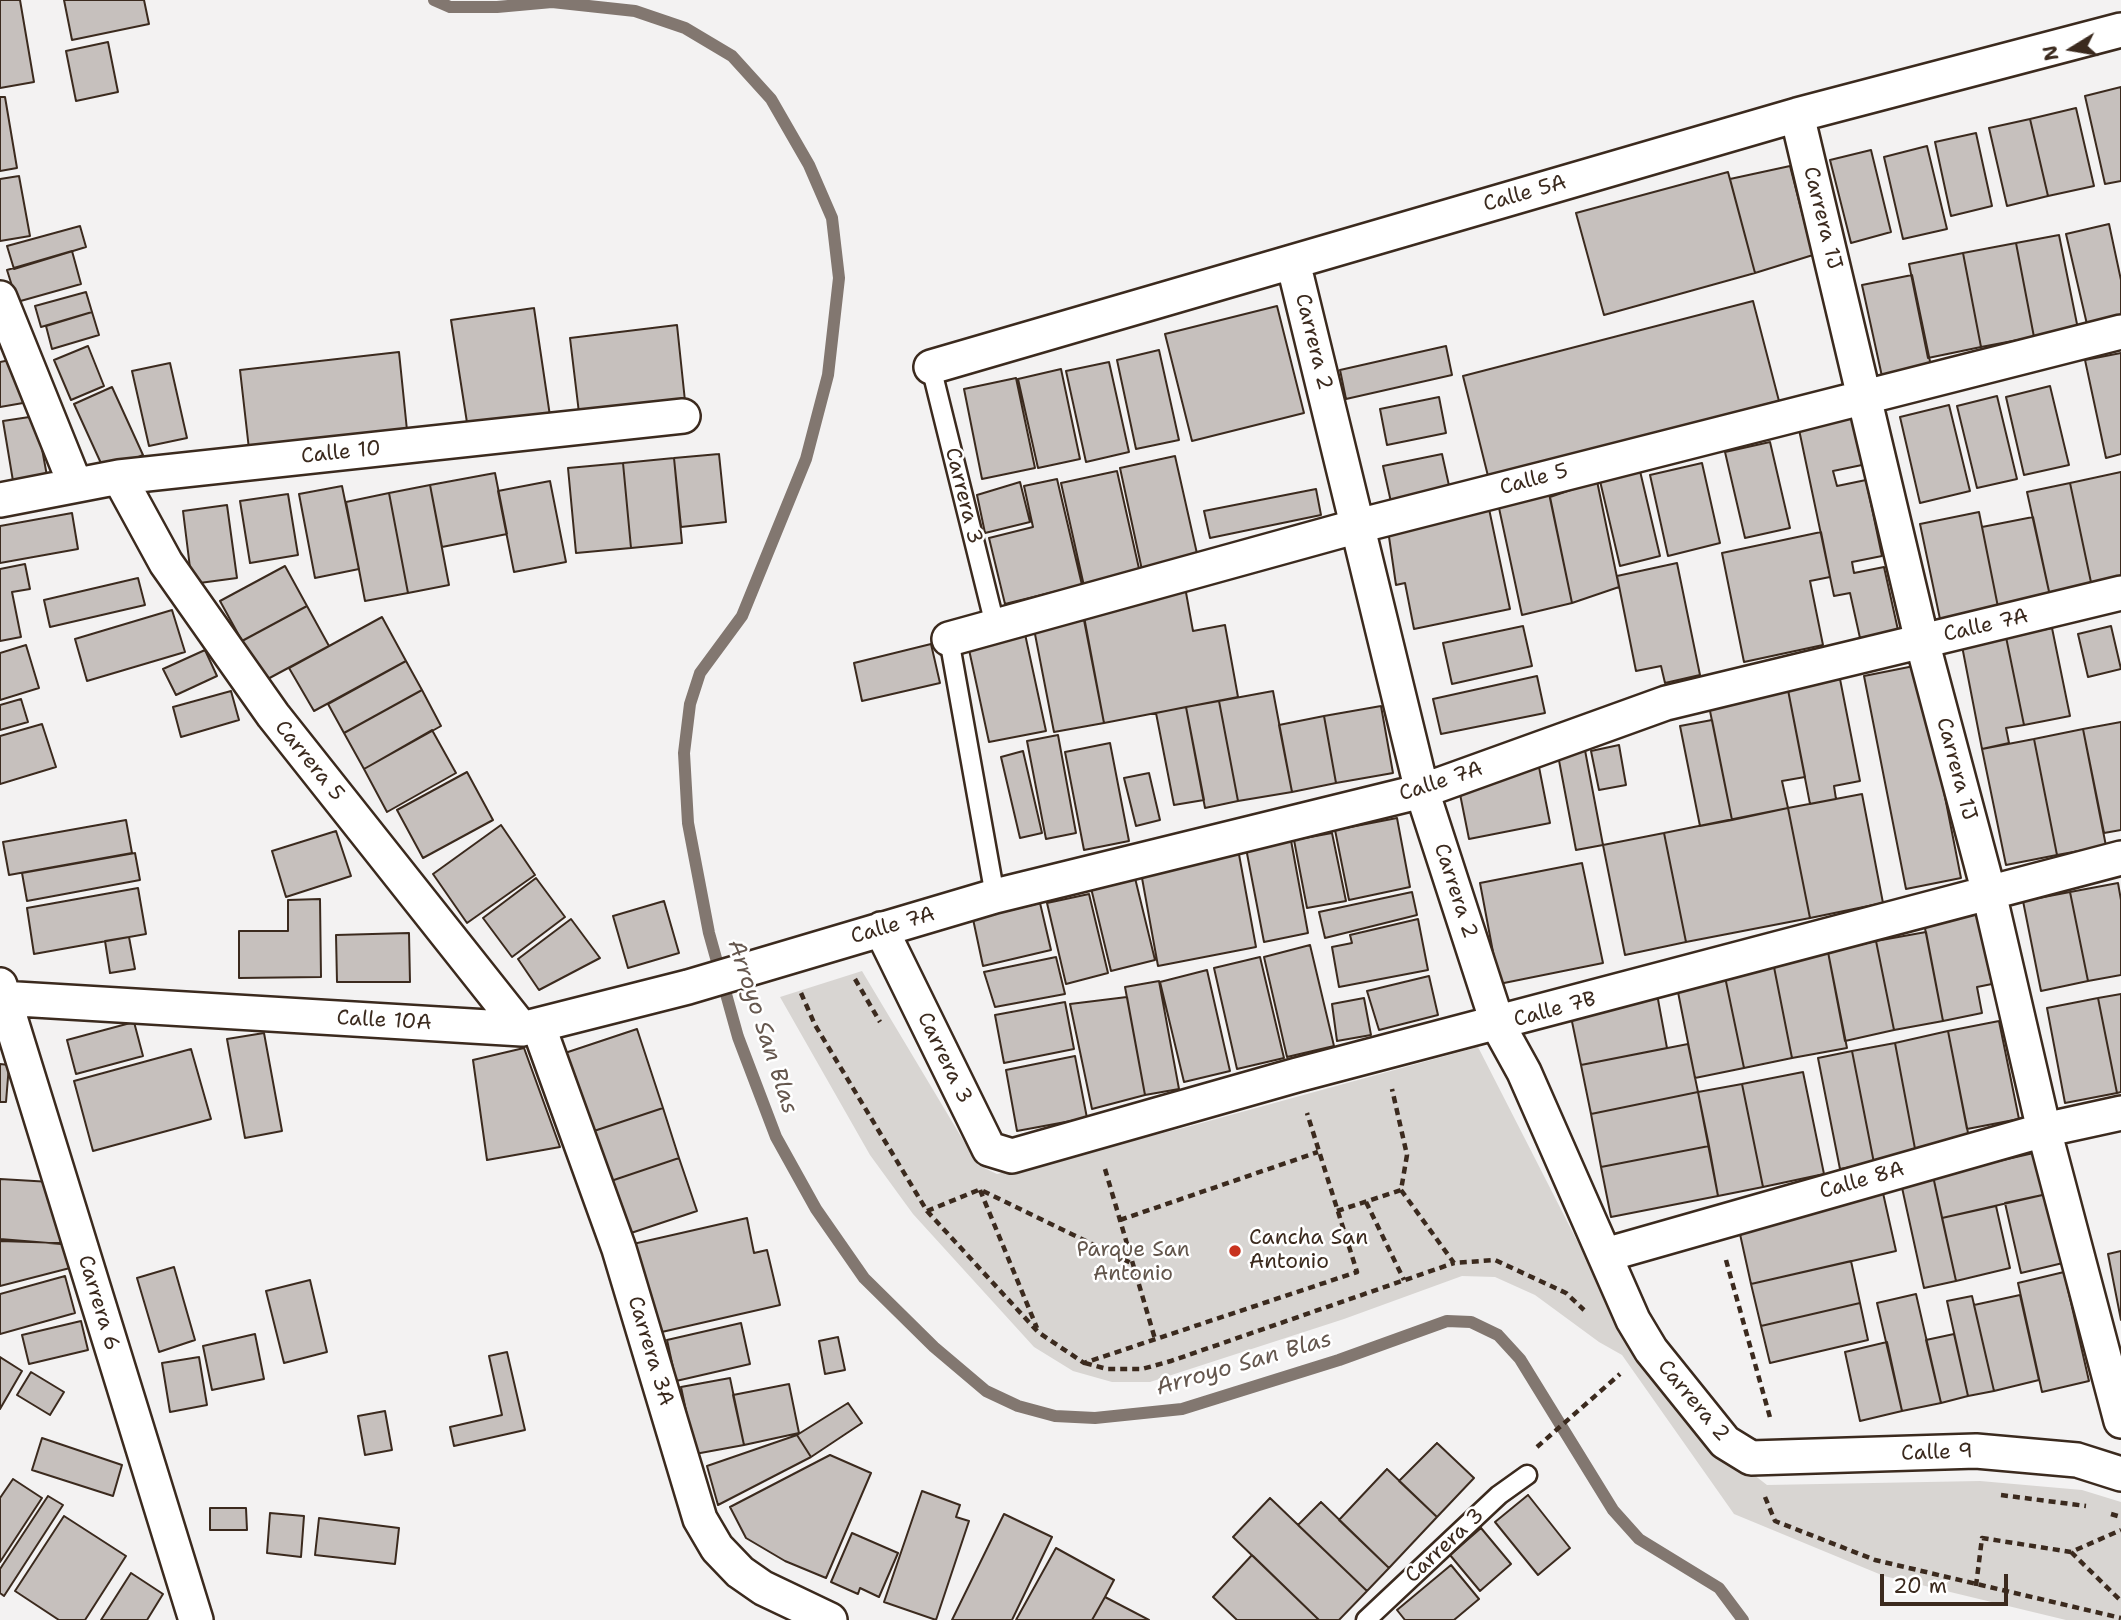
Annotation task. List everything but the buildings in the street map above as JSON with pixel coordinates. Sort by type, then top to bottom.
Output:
[{"type":"street","name":"Calle 5A","points":[[932,367],[1797,116],[2121,30]]},
{"type":"street","name":"Carrera 1J","points":[[1797,116],[1922,641],[1989,893],[2044,1129],[2121,1421]]},
{"type":"street","name":"Carrera 2","points":[[1293,262],[1422,791],[1498,1025],[1524,1072],[1633,1320],[1657,1359],[1724,1442],[1766,1458]]},
{"type":"street","points":[[0,298],[75,484]]},
{"type":"street","name":"Calle 5","points":[[949,639],[1359,526],[2121,332]]},
{"type":"street","name":"Calle 10","points":[[0,500],[119,477],[683,416]]},
{"type":"street","name":"Carrera 5","points":[[119,477],[166,564],[272,715],[530,1027]]},
{"type":"street","name":"Calle 7A","points":[[773,961],[995,896],[1422,791],[1666,703],[2121,593]]},
{"type":"street","name":"Calle 7B","points":[[989,1149],[1012,1156],[1297,1076],[1498,1025],[2121,858]]},
{"type":"street","name":"Carrera 3","points":[[881,929],[989,1149]]},
{"type":"street","name":"Calle 10A","points":[[1,994],[530,1027],[688,987],[773,961]]},
{"type":"street","name":"Carrera 6","points":[[1,994],[196,1620]]},
{"type":"street","name":"Carrera 3A","points":[[530,1027],[619,1248],[700,1519],[717,1548],[740,1572],[763,1588],[830,1620]]},
{"type":"street","name":"Calle 8A","points":[[1605,1255],[2044,1129],[2121,1113]]},
{"type":"street","name":"Calle 9","points":[[1766,1458],[1976,1451],[2077,1460],[2121,1474]]},
{"type":"lane","name":"Carrera 3","points":[[932,367],[995,625]]},
{"type":"lane","points":[[949,639],[995,896]]},
{"type":"lane","name":"Carrera 3","points":[[1366,1620],[1499,1495],[1527,1475]]},
{"type":"path","points":[[773,961],[815,1025],[927,1211],[1038,1332],[1084,1363],[1107,1369],[1152,1366],[1454,1263],[1495,1260],[1566,1293],[1586,1312]]},
{"type":"path","points":[[1385,1053],[1407,1155],[1401,1190],[1454,1263]]},
{"type":"path","points":[[1084,1363],[1357,1272],[1318,1152],[1297,1076]]},
{"type":"path","points":[[1094,1131],[1155,1339]]},
{"type":"path","points":[[1120,1220],[1318,1152]]},
{"type":"path","points":[[980,1189],[1038,1332]]},
{"type":"path","points":[[1337,1212],[1401,1190]]},
{"type":"path","points":[[1366,1202],[1404,1280]]},
{"type":"path","points":[[1716,1223],[1766,1458]]},
{"type":"path","points":[[1532,1451],[1616,1377]]},
{"type":"path","points":[[1769,1493],[1762,1490],[1775,1521],[1875,1560],[1976,1586],[2121,1618]]},
{"type":"path","points":[[1996,1495],[2097,1510]]},
{"type":"path","points":[[2109,1513],[2121,1517]]},
{"type":"path","points":[[1976,1586],[1982,1538],[2071,1552],[2121,1530]]},
{"type":"path","points":[[2071,1552],[2121,1601]]},
{"type":"green space","name":"Parque San Antonio","points":[[862,971],[978,1165],[997,1174],[1187,1127],[1478,1047],[1615,1315],[1704,1436],[1767,1485],[1980,1481],[2082,1490],[2121,1502],[2121,1620],[2066,1620],[1884,1576],[1734,1514],[1622,1355],[1599,1342],[1535,1295],[1495,1277],[1462,1276],[1344,1319],[1150,1382],[1112,1382],[1073,1371],[1034,1347],[913,1214],[870,1155],[780,997]]},
{"type":"waterway","name":"Arroyo San Blas","points":[[434,0],[450,7],[497,7],[552,2],[635,11],[685,28],[732,56],[771,99],[809,165],[832,218],[839,278],[828,375],[806,459],[742,616],[700,673],[690,704],[684,753],[688,823],[709,933],[738,1037],[776,1137],[816,1209],[864,1278],[934,1347],[986,1391],[1018,1406],[1055,1416],[1095,1418],[1182,1409],[1339,1360],[1447,1321],[1471,1322],[1498,1335],[1520,1359],[1613,1510],[1639,1539],[1719,1588],[1743,1620]]},
{"type":"place","name":"Cancha San Antonio","points":[[1235,1251]]}]
